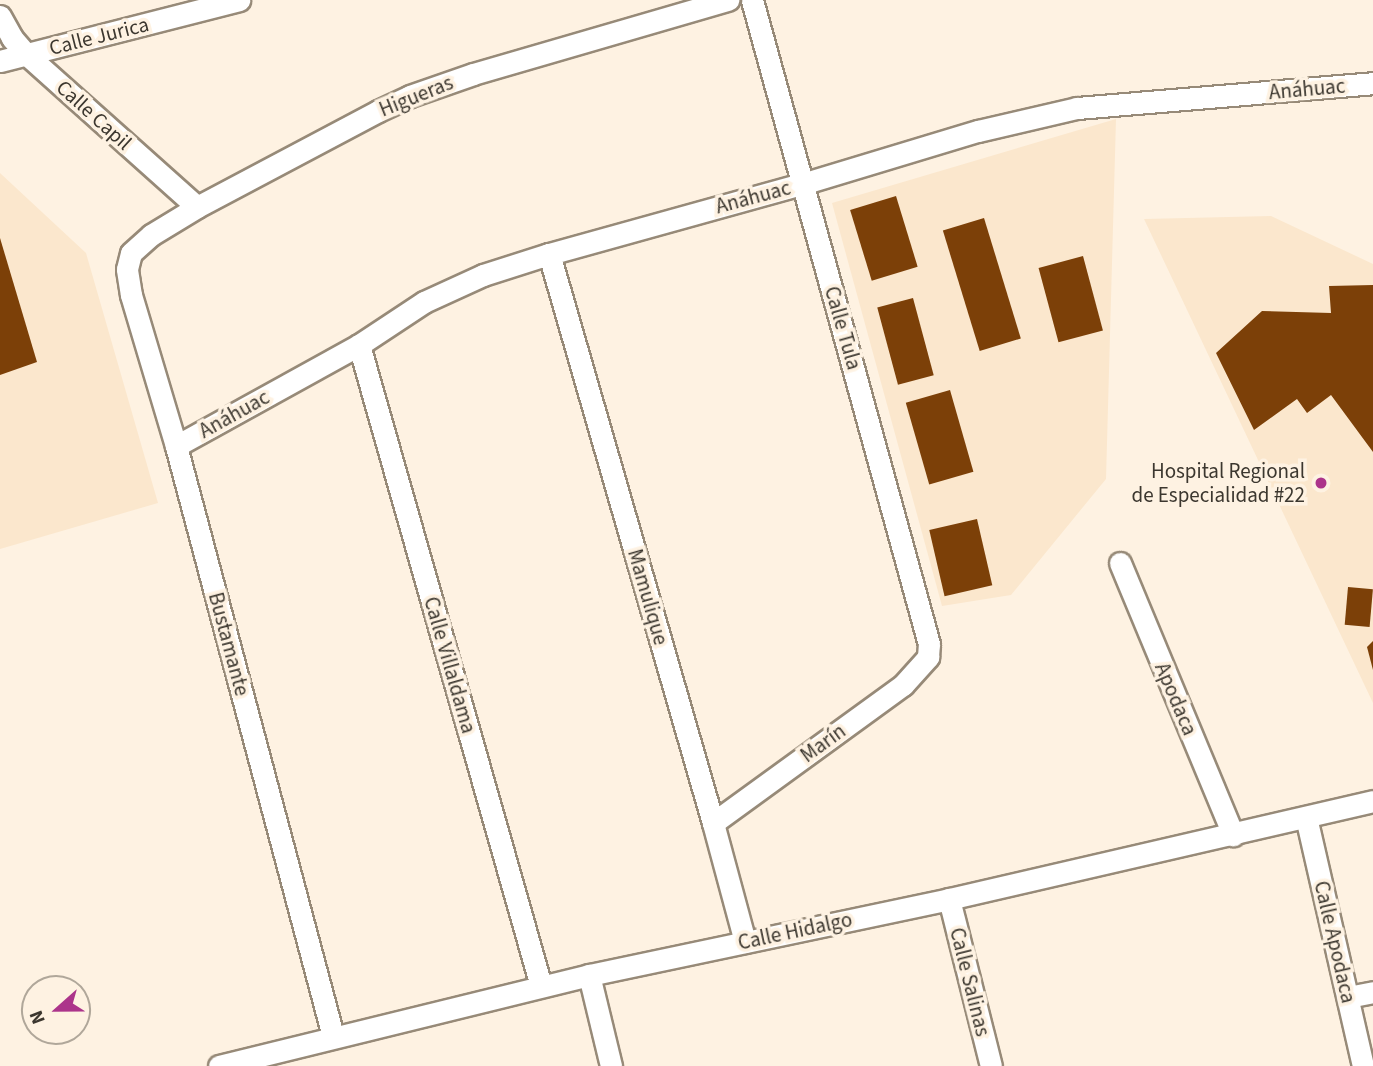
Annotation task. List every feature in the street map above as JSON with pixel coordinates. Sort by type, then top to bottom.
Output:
[{"type":"street","name":"Calle Jurica","points":[[0,61],[197,5],[239,0]]},
{"type":"street","name":"Higueras","points":[[131,253],[151,235],[197,207],[410,96],[473,74],[728,0]]},
{"type":"street","name":"Calle Tula","points":[[752,0],[925,620],[928,657]]},
{"type":"street","name":"Calle Capil","points":[[0,16],[12,38],[26,54],[197,207]]},
{"type":"street","name":"Anáhuac","points":[[176,446],[359,345],[424,302],[483,275],[548,254],[802,184],[978,131],[1077,108],[1373,83]]},
{"type":"street","name":"Bustamante","points":[[131,253],[127,269],[131,295],[176,446],[333,1036]]},
{"type":"street","name":"Mamulique","points":[[548,254],[745,942]]},
{"type":"street","name":"Calle Villaldama","points":[[359,345],[541,986]]},
{"type":"street","name":"Apodaca","points":[[1120,563],[1233,835]]},
{"type":"street","name":"Marín","points":[[713,823],[902,685],[928,657]]},
{"type":"street","name":"Calle Hidalgo","points":[[219,1066],[243,1063],[333,1036],[541,986],[948,899],[1373,801]]},
{"type":"street","name":"Calle Apodaca","points":[[1306,817],[1363,1066]]},
{"type":"street","name":"Calle Salinas","points":[[948,899],[991,1066]]},
{"type":"street","points":[[589,975],[611,1066]]},
{"type":"street","points":[[1348,997],[1373,992]]},
{"type":"shaded area","points":[[1116,119],[1106,479],[1011,595],[942,606],[832,203]]},
{"type":"shaded area","points":[[0,173],[86,253],[158,503],[0,549]]},
{"type":"shaded area","name":"Hospital Regional de Especialidad #22","points":[[1271,216],[1373,264],[1373,703],[1144,219]]},
{"type":"building","points":[[896,196],[918,267],[872,281],[850,210]]},
{"type":"building","points":[[984,218],[1021,338],[980,351],[943,231]]},
{"type":"building","points":[[0,238],[37,362],[0,375]]},
{"type":"building","points":[[1083,256],[1103,330],[1058,342],[1039,268]]},
{"type":"building","points":[[1373,285],[1373,452],[1331,395],[1307,413],[1297,399],[1254,430],[1216,353],[1262,311],[1331,313],[1329,286]]},
{"type":"building","points":[[913,298],[934,375],[898,385],[877,308]]},
{"type":"building","points":[[950,390],[973,472],[929,484],[906,403]]},
{"type":"building","points":[[977,519],[992,585],[945,596],[929,530]]},
{"type":"building","points":[[1348,587],[1373,589],[1370,627],[1345,625]]},
{"type":"building","points":[[1373,641],[1373,670],[1367,647]]},
{"type":"place","name":"Hospital Regional de Especialidad #22","points":[[1321,483]]}]
